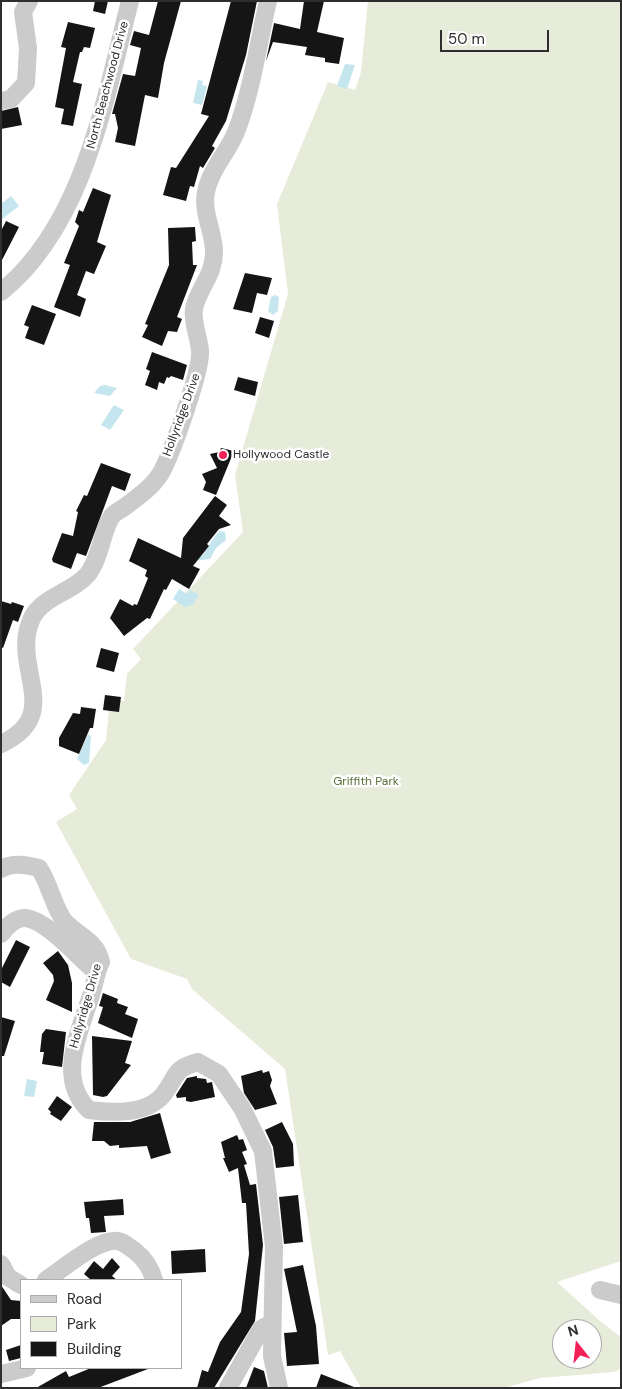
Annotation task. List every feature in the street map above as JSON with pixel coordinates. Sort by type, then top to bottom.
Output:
[{"type":"street","points":[[1,101],[10,99],[26,83],[28,48],[23,12],[29,1]]},
{"type":"street","name":"North Beachwood Drive","points":[[1,292],[21,276],[63,213],[93,147],[130,1]]},
{"type":"street","name":"Hollyridge Drive","points":[[1,744],[17,737],[28,726],[34,711],[34,695],[26,652],[32,618],[41,607],[67,592],[88,575],[99,554],[112,516],[148,489],[162,471],[183,416],[198,369],[200,351],[193,320],[194,307],[212,270],[214,250],[205,208],[206,190],[236,134],[268,1]]},
{"type":"street","name":"Hollyridge Drive","points":[[1,869],[8,865],[26,864],[39,868],[48,882],[56,905],[65,921],[98,950],[100,962],[96,972],[93,991],[71,1057],[74,1084],[80,1101],[89,1110],[102,1112],[138,1110],[162,1096],[183,1066],[198,1062],[219,1074],[242,1108],[263,1151],[274,1247],[272,1356],[279,1388]]},
{"type":"street","points":[[1,934],[15,921],[25,918],[42,925],[96,972]]},
{"type":"street","points":[[48,1279],[94,1248],[106,1242],[119,1241],[140,1255],[148,1265],[154,1279]]},
{"type":"street","points":[[1,1264],[8,1278],[20,1284]]},
{"type":"street","points":[[600,1290],[621,1295]]},
{"type":"street","points":[[228,1388],[261,1329],[272,1323]]},
{"type":"street","points":[[1,1374],[23,1369]]},
{"type":"green space","name":"Griffith Park","points":[[368,1],[621,1],[621,1261],[557,1282],[598,1319],[552,1319],[552,1369],[602,1369],[602,1323],[621,1337],[621,1368],[615,1372],[540,1378],[504,1388],[361,1388],[340,1351],[328,1355],[285,1069],[192,989],[187,979],[131,959],[56,822],[77,809],[69,795],[106,740],[110,700],[124,701],[127,674],[141,659],[133,649],[243,532],[235,475],[288,294],[277,204],[328,82],[355,90],[361,72]]},
{"type":"water","points":[[345,64],[355,65],[347,89],[337,86]]},
{"type":"water","points":[[198,80],[203,81],[202,85],[207,86],[202,105],[193,103]]},
{"type":"water","points":[[11,196],[19,206],[1,220],[1,204]]},
{"type":"water","points":[[275,295],[279,297],[278,311],[273,315],[268,311],[271,297]]},
{"type":"water","points":[[105,385],[117,388],[110,396],[94,393],[100,386]]},
{"type":"water","points":[[114,405],[124,410],[110,430],[101,425]]},
{"type":"water","points":[[220,531],[225,532],[226,540],[216,548],[210,559],[193,561],[203,555]]},
{"type":"water","points":[[179,589],[187,594],[190,590],[199,595],[193,605],[185,607],[173,599]]},
{"type":"water","points":[[88,734],[91,736],[89,763],[84,765],[77,759]]},
{"type":"water","points":[[27,1079],[37,1081],[34,1097],[24,1096]]},
{"type":"building","points":[[95,1],[108,1],[105,14],[93,11]]},
{"type":"building","points":[[158,1],[181,1],[164,63],[158,98],[145,95],[135,146],[115,142],[118,128],[115,114],[112,114],[123,74],[135,76],[141,48],[130,45],[134,31],[149,35]]},
{"type":"building","points":[[231,1],[257,1],[246,55],[226,121],[212,146],[215,148],[203,168],[200,166],[194,187],[190,186],[186,201],[163,195],[171,167],[176,168],[209,116],[201,114]]},
{"type":"building","points":[[304,1],[324,1],[317,32],[344,38],[339,64],[325,62],[325,58],[305,55],[307,47],[273,42],[266,61],[274,23],[300,29]]},
{"type":"building","points":[[68,22],[95,28],[90,48],[84,47],[82,52],[80,52],[73,82],[82,84],[73,126],[61,124],[64,109],[55,107],[66,48],[61,47]]},
{"type":"building","points":[[18,107],[22,125],[1,129],[1,111]]},
{"type":"building","points":[[93,188],[111,195],[97,242],[106,246],[94,274],[86,271],[77,295],[86,299],[80,317],[54,307],[70,265],[64,263],[79,226],[75,222],[79,210],[83,212]]},
{"type":"building","points":[[6,221],[19,227],[1,262],[1,231]]},
{"type":"building","points":[[195,227],[196,241],[192,242],[193,265],[197,265],[177,317],[182,319],[177,332],[168,331],[162,346],[142,337],[148,325],[145,324],[169,265],[168,228]]},
{"type":"building","points":[[245,273],[272,278],[267,295],[257,293],[252,313],[233,309]]},
{"type":"building","points":[[32,305],[56,314],[44,345],[25,338],[29,327],[24,325]]},
{"type":"building","points":[[260,317],[274,321],[269,338],[255,333]]},
{"type":"building","points":[[152,352],[187,365],[183,380],[171,376],[167,377],[164,384],[159,382],[157,390],[145,385],[150,371],[146,369]]},
{"type":"building","points":[[238,377],[258,382],[255,396],[234,390]]},
{"type":"building","name":"Hollywood Castle","points":[[221,448],[234,451],[216,495],[203,490],[206,482],[202,474],[217,468],[210,454],[219,452]]},
{"type":"building","points":[[101,463],[131,474],[125,491],[112,486],[86,556],[77,553],[71,569],[53,562],[52,559],[62,533],[73,536],[78,512],[76,511],[84,495],[87,496]]},
{"type":"building","points":[[215,496],[227,505],[219,516],[231,525],[219,529],[207,544],[209,546],[193,566],[200,569],[189,589],[172,579],[166,590],[164,589],[150,619],[147,618],[124,636],[110,618],[120,599],[133,606],[134,604],[137,605],[148,578],[145,576],[147,570],[129,561],[138,538],[181,558],[183,538]]},
{"type":"building","points":[[1,601],[24,606],[18,622],[13,620],[3,648],[1,647]]},
{"type":"building","points":[[101,648],[119,653],[114,672],[96,667]]},
{"type":"building","points":[[105,695],[121,697],[119,712],[103,710]]},
{"type":"building","points":[[81,707],[96,709],[93,728],[90,728],[79,754],[59,746],[59,738],[73,713],[80,714]]},
{"type":"building","points":[[16,940],[30,947],[10,987],[1,982],[1,970]]},
{"type":"building","points":[[58,951],[68,965],[72,983],[72,1012],[46,1000],[54,981],[53,975],[43,963]]},
{"type":"building","points":[[103,993],[118,999],[117,1003],[128,1007],[125,1014],[138,1019],[132,1038],[98,1023],[103,1007],[99,1006]]},
{"type":"building","points":[[1,1017],[15,1021],[4,1056],[1,1056]]},
{"type":"building","points":[[46,1029],[66,1032],[62,1067],[42,1064],[44,1052],[40,1052],[42,1034]]},
{"type":"building","points":[[92,1036],[132,1041],[125,1063],[131,1065],[107,1096],[103,1097],[93,1095]]},
{"type":"building","points":[[262,1070],[263,1073],[269,1071],[272,1080],[270,1086],[277,1104],[255,1110],[244,1093],[241,1076]]},
{"type":"building","points":[[197,1076],[197,1078],[206,1079],[207,1083],[212,1082],[215,1097],[191,1102],[186,1101],[186,1097],[177,1098],[176,1095],[187,1078]]},
{"type":"building","points":[[57,1096],[72,1107],[61,1121],[50,1114],[51,1112],[48,1109]]},
{"type":"building","points":[[160,1113],[171,1153],[151,1159],[147,1146],[119,1148],[119,1145],[110,1146],[104,1141],[92,1141],[94,1122],[130,1122]]},
{"type":"building","points":[[282,1122],[293,1144],[294,1166],[276,1168],[273,1147],[265,1130]]},
{"type":"building","points":[[237,1135],[239,1140],[243,1139],[247,1150],[242,1152],[247,1164],[244,1165],[250,1185],[256,1184],[263,1245],[255,1321],[214,1388],[197,1388],[202,1370],[208,1372],[220,1342],[241,1312],[249,1254],[246,1203],[242,1203],[238,1168],[229,1172],[223,1158],[225,1158],[221,1142]]},
{"type":"building","points":[[298,1195],[303,1242],[284,1244],[279,1197]]},
{"type":"building","points":[[123,1199],[124,1215],[104,1216],[106,1232],[91,1233],[89,1218],[86,1218],[84,1202]]},
{"type":"building","points":[[205,1249],[206,1272],[172,1274],[171,1251]]},
{"type":"building","points":[[112,1258],[120,1267],[112,1276],[116,1279],[90,1279],[84,1274],[94,1261],[103,1269]]},
{"type":"building","points":[[303,1265],[316,1326],[319,1364],[287,1366],[284,1333],[297,1332],[284,1269]]},
{"type":"building","points":[[1,1285],[11,1300],[20,1301],[20,1319],[11,1319],[1,1326]]},
{"type":"building","points":[[20,1345],[20,1358],[9,1361],[6,1350]]},
{"type":"building","points":[[254,1367],[264,1371],[268,1388],[246,1388]]},
{"type":"building","points":[[89,1369],[148,1369],[98,1388],[36,1388],[66,1371],[69,1377]]},
{"type":"building","points":[[321,1374],[354,1387],[316,1388]]},
{"type":"place","name":"Hollywood Castle","points":[[223,455]]}]
